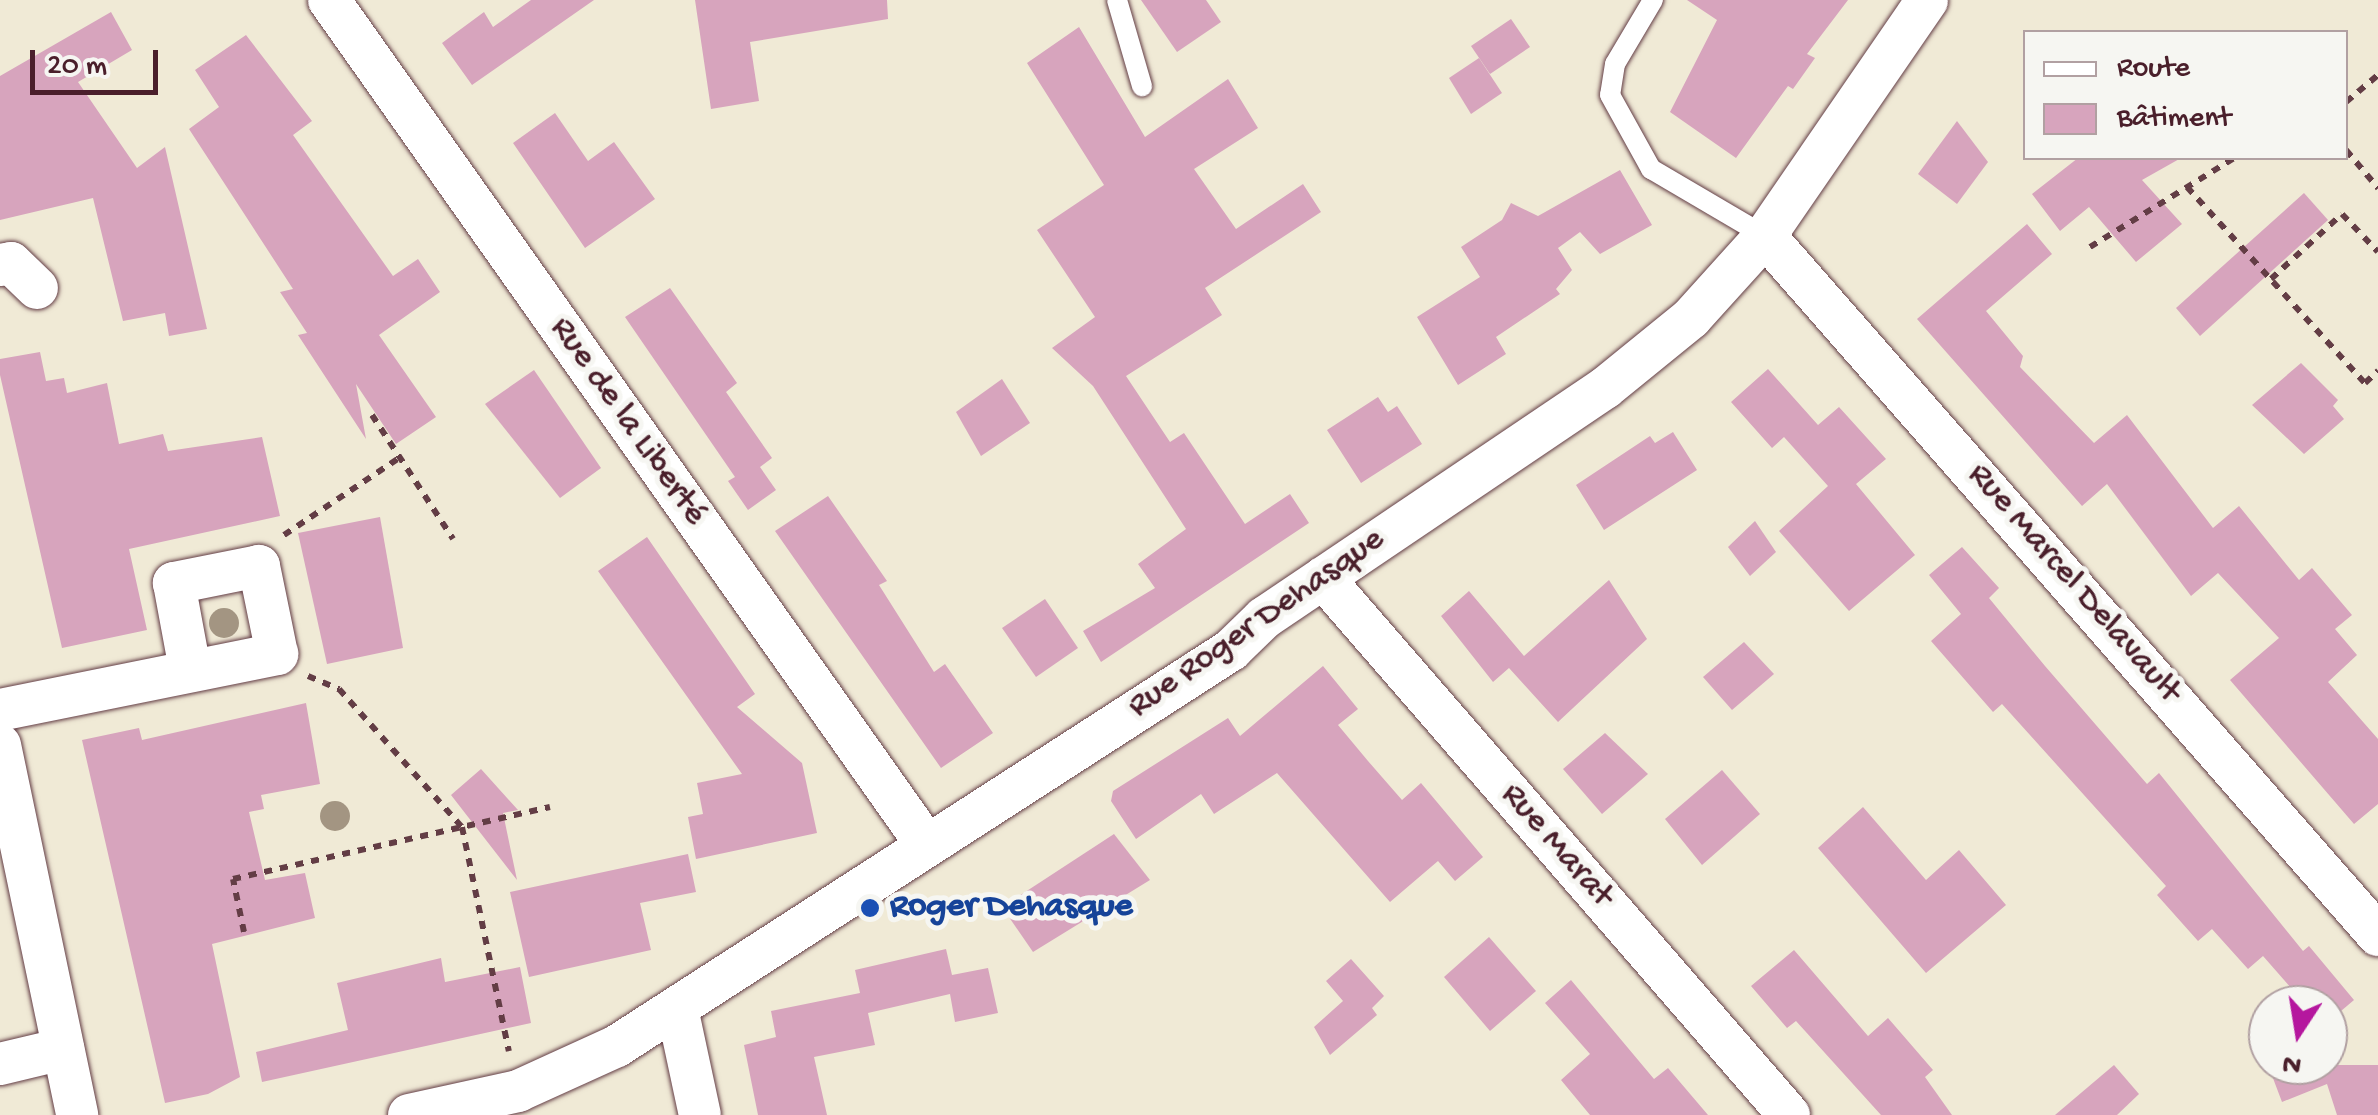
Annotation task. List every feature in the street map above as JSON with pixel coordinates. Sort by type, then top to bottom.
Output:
[{"type":"street","name":"Rue de la Liberté","points":[[329,0],[926,844]]},
{"type":"street","name":"Rue Roger Dehasque","points":[[409,1115],[518,1091],[618,1046],[1230,650],[1322,578],[1605,388],[1691,318],[1764,236],[1927,0]]},
{"type":"street","name":"Rue Marcel Delavault","points":[[1764,236],[2378,935]]},
{"type":"street","points":[[0,265],[10,263],[37,288]]},
{"type":"street","points":[[0,710],[278,654],[259,566],[174,583],[190,669]]},
{"type":"street","name":"Rue Marat","points":[[1322,578],[1790,1115]]},
{"type":"street","points":[[0,746],[77,1115]]},
{"type":"street","points":[[677,1008],[700,1115]]},
{"type":"street","points":[[0,1064],[63,1049]]},
{"type":"lane","points":[[1117,0],[1142,86]]},
{"type":"lane","points":[[1654,0],[1615,64],[1610,95],[1652,169],[1764,236]]},
{"type":"path","points":[[2348,100],[2378,75]]},
{"type":"path","points":[[2348,152],[2378,188]]},
{"type":"path","points":[[2090,247],[2231,160]]},
{"type":"path","points":[[2187,186],[2365,383],[2378,371]]},
{"type":"path","points":[[2270,278],[2342,214],[2378,252]]},
{"type":"path","points":[[372,415],[453,539]]},
{"type":"path","points":[[259,566],[282,536],[399,458]]},
{"type":"path","points":[[278,654],[339,689],[462,827],[518,1091]]},
{"type":"path","points":[[244,932],[232,879],[550,807]]},
{"type":"building","points":[[531,0],[594,0],[472,85],[442,43],[484,12],[493,27]]},
{"type":"building","points":[[695,0],[887,0],[888,19],[750,42],[759,101],[711,109]]},
{"type":"building","points":[[1141,0],[1206,0],[1221,22],[1177,52]]},
{"type":"building","points":[[1687,0],[1848,0],[1807,54],[1815,58],[1793,89],[1788,86],[1736,158],[1670,112],[1717,20]]},
{"type":"building","points":[[111,12],[132,50],[78,82],[137,168],[165,147],[207,329],[169,336],[165,313],[123,321],[93,198],[0,220],[0,76]]},
{"type":"building","points":[[1511,19],[1530,47],[1490,74],[1471,46]]},
{"type":"building","points":[[1079,27],[1145,137],[1228,79],[1258,128],[1194,169],[1236,229],[1303,184],[1321,212],[1205,288],[1222,315],[1126,376],[1170,442],[1184,433],[1245,524],[1290,494],[1309,523],[1101,662],[1083,631],[1155,588],[1138,564],[1186,529],[1093,386],[1052,348],[1095,317],[1037,230],[1104,185],[1027,63]]},
{"type":"building","points":[[246,35],[312,121],[293,135],[393,276],[418,259],[440,292],[379,335],[436,417],[396,444],[356,384],[366,439],[298,335],[307,333],[280,292],[293,289],[189,129],[219,107],[195,70]]},
{"type":"building","points":[[1479,58],[1502,93],[1471,114],[1449,78]]},
{"type":"building","points":[[555,113],[588,161],[614,142],[655,199],[585,248],[513,143]]},
{"type":"building","points":[[1957,121],[1988,162],[1957,204],[1918,174]]},
{"type":"building","points":[[2075,160],[2177,160],[2142,180],[2182,224],[2136,262],[2089,207],[2060,231],[2032,194]]},
{"type":"building","points":[[1620,170],[1652,225],[1600,254],[1580,232],[1558,248],[1572,270],[1556,289],[1560,294],[1496,337],[1506,354],[1458,385],[1417,317],[1480,277],[1461,247],[1502,220],[1511,203],[1538,216]]},
{"type":"building","points":[[2304,193],[2328,220],[2200,336],[2176,308]]},
{"type":"building","points":[[2027,224],[2052,254],[1986,311],[2023,356],[2020,367],[2094,443],[2127,415],[2213,528],[2239,506],[2299,580],[2312,568],[2352,615],[2335,629],[2357,655],[2328,682],[2378,739],[2378,804],[2354,824],[2230,680],[2279,638],[2218,573],[2191,596],[2107,484],[2082,506],[1917,319]]},
{"type":"building","points":[[670,288],[737,383],[726,392],[772,458],[760,467],[776,490],[748,510],[728,481],[735,477],[625,317]]},
{"type":"building","points":[[40,352],[46,381],[64,378],[67,393],[107,383],[119,444],[163,434],[168,451],[262,437],[280,516],[129,549],[147,630],[62,648],[0,375],[0,359]]},
{"type":"building","points":[[2301,363],[2338,400],[2333,406],[2344,419],[2304,454],[2252,405]]},
{"type":"building","points":[[1768,369],[1818,425],[1839,407],[1886,459],[1856,484],[1915,555],[1849,611],[1779,531],[1828,486],[1784,437],[1772,448],[1731,402]]},
{"type":"building","points":[[534,370],[601,468],[560,498],[485,404]]},
{"type":"building","points":[[1002,379],[1030,423],[981,456],[956,412]]},
{"type":"building","points":[[1378,397],[1388,412],[1397,406],[1422,444],[1361,483],[1327,430]]},
{"type":"building","points":[[1673,432],[1697,470],[1604,530],[1576,485],[1650,436],[1655,443]]},
{"type":"building","points":[[828,496],[887,581],[879,585],[934,672],[945,664],[993,733],[941,768],[775,531]]},
{"type":"building","points":[[380,517],[403,648],[327,664],[298,533]]},
{"type":"building","points":[[1755,521],[1776,552],[1750,576],[1728,547]]},
{"type":"building","points":[[647,537],[755,694],[737,707],[802,763],[817,833],[696,859],[688,817],[703,814],[697,783],[742,774],[598,571]]},
{"type":"building","points":[[1962,547],[1999,588],[1989,598],[2147,784],[2159,773],[2303,951],[2309,946],[2342,985],[2288,985],[2263,956],[2248,969],[2212,929],[2198,941],[2157,895],[2166,886],[2002,704],[1993,712],[1931,641],[1961,614],[1929,575]]},
{"type":"building","points":[[1609,580],[1647,639],[1558,722],[1509,668],[1493,682],[1441,616],[1469,591],[1524,656]]},
{"type":"building","points":[[1045,599],[1078,648],[1036,677],[1002,628]]},
{"type":"building","points":[[1744,642],[1774,674],[1732,710],[1703,677]]},
{"type":"building","points":[[1323,666],[1358,709],[1338,725],[1368,761],[1402,800],[1421,783],[1483,857],[1455,881],[1438,861],[1390,902],[1277,773],[1214,814],[1201,794],[1136,839],[1111,801],[1113,791],[1228,718],[1240,736]]},
{"type":"building","points":[[306,703],[320,784],[261,795],[264,809],[249,812],[265,880],[305,873],[315,918],[212,944],[240,1077],[208,1094],[165,1103],[82,740],[139,728],[142,740]]},
{"type":"building","points":[[1605,733],[1648,774],[1602,814],[1563,769]]},
{"type":"building","points":[[481,769],[518,810],[503,813],[517,880],[451,795]]},
{"type":"building","points":[[1722,770],[1760,814],[1702,865],[1665,819]]},
{"type":"building","points":[[1863,807],[1926,880],[1959,850],[2006,905],[1926,973],[1818,848]]},
{"type":"building","points":[[1114,834],[1150,880],[1033,952],[1002,907]]},
{"type":"building","points":[[688,854],[696,892],[640,903],[651,950],[529,977],[510,892]]},
{"type":"building","points":[[1489,937],[1536,991],[1490,1031],[1444,977]]},
{"type":"building","points":[[946,949],[952,975],[988,968],[998,1013],[955,1022],[950,994],[868,1013],[875,1045],[814,1057],[827,1115],[758,1115],[744,1045],[776,1037],[771,1011],[860,993],[855,970]]},
{"type":"building","points":[[1794,950],[1868,1036],[1888,1018],[1933,1070],[1925,1077],[1952,1115],[1881,1115],[1796,1021],[1787,1028],[1751,986]]},
{"type":"building","points":[[441,958],[445,982],[520,967],[531,1023],[262,1082],[256,1052],[348,1030],[337,983]]},
{"type":"building","points":[[1351,959],[1384,996],[1372,1008],[1377,1015],[1330,1055],[1314,1027],[1343,1001],[1326,981]]},
{"type":"building","points":[[1571,980],[1654,1079],[1668,1068],[1708,1115],[1590,1115],[1561,1080],[1590,1054],[1545,1003]]},
{"type":"building","points":[[2114,1065],[2139,1094],[2117,1115],[2055,1115]]},
{"type":"building","points":[[2348,1065],[2378,1065],[2378,1115],[2337,1115],[2327,1085],[2348,1085]]},
{"type":"building","points":[[2276,1085],[2324,1085],[2282,1102]]},
{"type":"place","name":"Roger Dehasque","points":[[870,908]]}]
